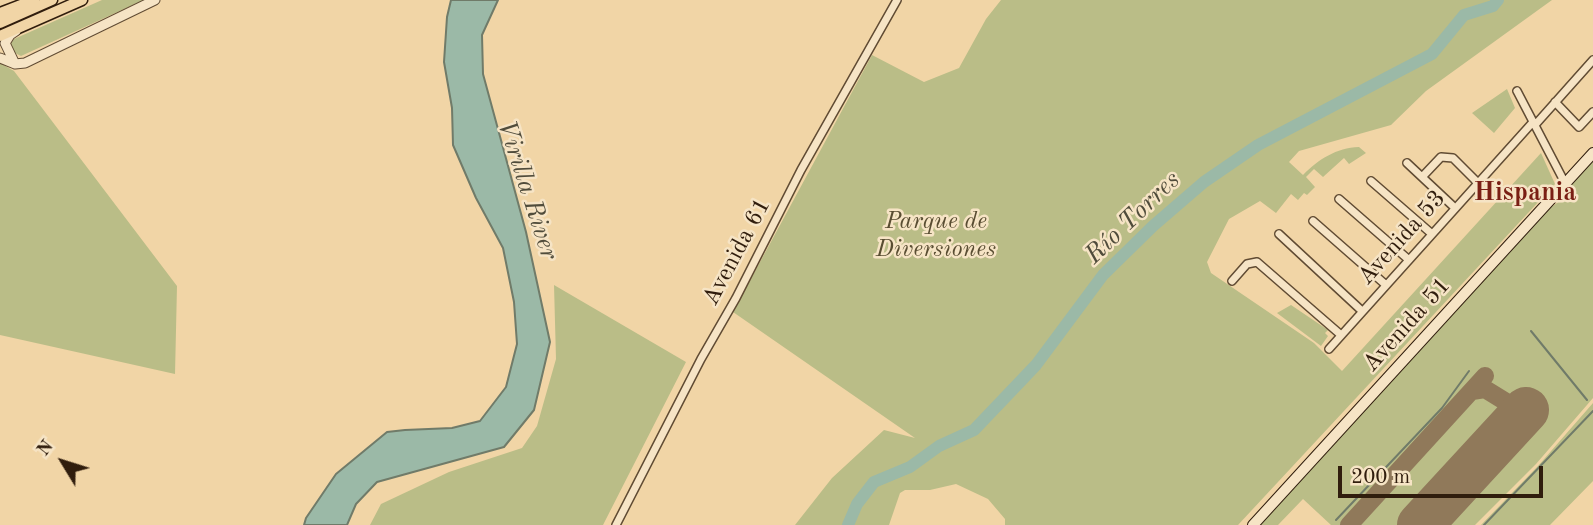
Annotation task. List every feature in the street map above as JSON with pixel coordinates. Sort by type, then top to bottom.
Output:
[{"type":"highway","points":[[0,13],[34,0]]},
{"type":"highway","points":[[0,23],[52,0]]},
{"type":"highway","points":[[0,36],[82,0]]},
{"type":"main road","name":"Avenida 51","points":[[1252,525],[1593,153]]},
{"type":"street","points":[[0,58],[15,64],[25,62],[155,0]]},
{"type":"street","name":"Avenida 61","points":[[616,525],[801,170],[897,0]]},
{"type":"street","points":[[15,64],[6,47],[6,40],[35,20]]},
{"type":"street","name":"Avenida 53","points":[[1329,349],[1593,60]]},
{"type":"street","points":[[1517,91],[1565,183]]},
{"type":"street","points":[[1555,102],[1578,127],[1593,111]]},
{"type":"street","points":[[1423,176],[1441,157],[1453,158],[1478,183]]},
{"type":"street","points":[[1407,163],[1455,208]]},
{"type":"street","points":[[1371,181],[1432,234]]},
{"type":"street","points":[[1339,199],[1409,260]]},
{"type":"street","points":[[1313,221],[1386,285]]},
{"type":"street","points":[[1279,234],[1362,311]]},
{"type":"street","points":[[1232,281],[1247,264],[1257,262],[1341,335]]},
{"type":"green space","points":[[102,0],[144,0],[21,56],[13,52],[10,44],[14,39]]},
{"type":"green space","name":"Parque de Diversiones","points":[[1001,0],[1552,0],[1426,91],[1391,125],[1299,151],[1289,162],[1303,175],[1335,152],[1359,147],[1366,153],[1349,164],[1344,158],[1323,177],[1314,169],[1306,177],[1315,187],[1307,195],[1304,193],[1298,200],[1291,194],[1276,213],[1260,201],[1229,219],[1207,262],[1211,273],[1314,343],[1342,371],[1541,153],[1555,184],[1238,525],[1005,525],[1005,519],[988,499],[956,484],[930,490],[905,490],[900,493],[889,525],[795,525],[832,478],[884,430],[915,438],[733,312],[872,55],[924,82],[959,68],[986,19]]},
{"type":"green space","points":[[0,63],[14,71],[177,286],[175,374],[0,335]]},
{"type":"green space","points":[[1507,89],[1515,108],[1494,133],[1472,113]]},
{"type":"green space","points":[[1593,158],[1593,398],[1536,464],[1475,525],[1441,525],[1539,418],[1522,402],[1486,384],[1492,379],[1483,371],[1341,525],[1331,525],[1303,499],[1278,525],[1260,525],[1547,210],[1567,196],[1575,178]]},
{"type":"green space","points":[[554,285],[686,362],[603,525],[370,525],[381,504],[449,472],[522,448],[537,426],[556,359]]},
{"type":"green space","points":[[1291,305],[1328,330],[1325,333],[1328,336],[1321,346],[1277,313]]},
{"type":"green space","points":[[1487,396],[1507,410],[1402,525],[1357,525],[1472,399]]},
{"type":"green space","points":[[1593,403],[1593,481],[1550,525],[1481,525],[1538,466]]},
{"type":"shaded area","points":[[451,0],[498,0],[482,35],[483,74],[526,232],[550,342],[534,410],[504,447],[377,482],[356,504],[347,525],[304,525],[336,474],[387,432],[452,428],[480,421],[506,387],[517,344],[514,302],[503,248],[476,198],[453,145],[452,108],[444,62]]},
{"type":"waterway","name":"Río Torres","points":[[848,525],[857,504],[874,482],[910,467],[939,446],[974,430],[1036,365],[1103,275],[1153,226],[1204,182],[1258,145],[1432,54],[1464,15],[1493,6],[1498,0]]},
{"type":"waterway","points":[[1531,331],[1587,400]]},
{"type":"waterway","points":[[1336,520],[1442,408],[1469,371]]},
{"type":"waterway","points":[[1484,525],[1593,411]]},
{"type":"taxiway","points":[[1349,525],[1485,376]]},
{"type":"taxiway","points":[[1472,391],[1485,389],[1511,405],[1514,417],[1510,427]]},
{"type":"runway","points":[[1420,525],[1526,410]]},
{"type":"district","name":"Hispania","points":[[1525,193]]},
{"type":"water label","name":"Virilla River","points":[[527,190]]}]
